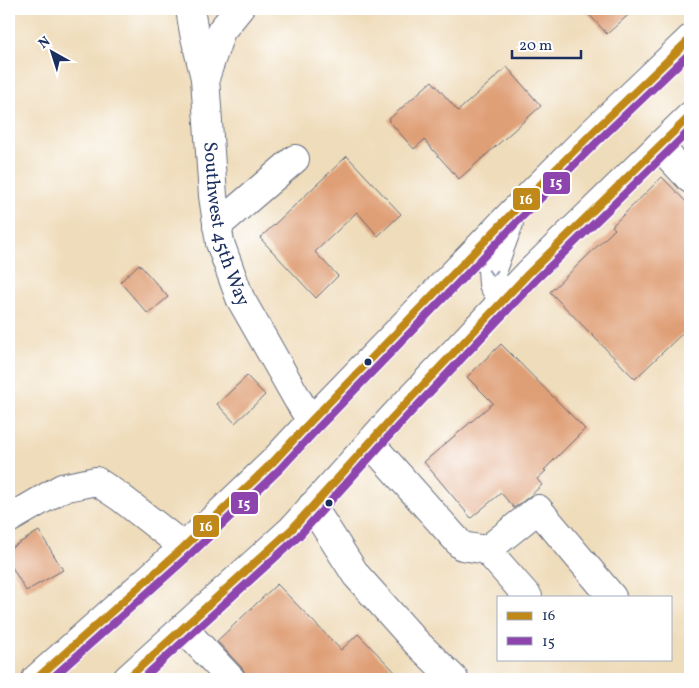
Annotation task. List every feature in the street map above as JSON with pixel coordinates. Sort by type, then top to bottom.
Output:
[{"type":"main road","name":"Southwest 45th Way","points":[[190,9],[205,78],[213,196],[220,243],[240,298],[311,421]]},
{"type":"main road","points":[[205,78],[221,31],[239,9]]},
{"type":"main road","points":[[36,679],[184,547],[273,462],[513,212],[592,133],[690,40]]},
{"type":"main road","points":[[127,679],[292,529],[528,274],[690,116]]},
{"type":"main road","points":[[660,146],[690,179]]},
{"type":"main road","points":[[217,226],[295,158]]},
{"type":"main road","points":[[503,300],[492,284],[492,269],[513,212]]},
{"type":"main road","points":[[370,443],[462,546],[487,550],[527,596]]},
{"type":"main road","points":[[9,519],[62,488],[96,481],[184,547]]},
{"type":"main road","points":[[312,506],[356,575],[416,642],[454,679]]},
{"type":"main road","points":[[487,550],[538,509],[611,596]]},
{"type":"main road","points":[[183,628],[231,679]]},
{"type":"building","points":[[584,9],[635,9],[607,34]]},
{"type":"building","points":[[507,67],[541,106],[459,179],[424,140],[414,149],[388,120],[432,81],[458,111]]},
{"type":"building","points":[[347,156],[401,214],[378,236],[357,212],[315,252],[338,276],[316,298],[260,238]]},
{"type":"building","points":[[662,177],[690,206],[690,326],[635,379],[550,292],[615,229],[612,226]]},
{"type":"building","points":[[139,264],[168,297],[148,314],[120,282]]},
{"type":"building","points":[[501,344],[585,429],[544,470],[546,471],[537,479],[542,485],[530,496],[514,508],[501,493],[471,518],[424,462],[493,403],[467,377]]},
{"type":"building","points":[[247,376],[265,395],[235,423],[217,404]]},
{"type":"building","points":[[39,531],[63,570],[26,591],[9,562],[9,549]]},
{"type":"building","points":[[277,584],[341,650],[358,634],[402,679],[246,679],[242,668],[217,641]]},
{"type":"transit line","name":"16","points":[[36,679],[184,547],[273,462],[513,212],[690,39]]},
{"type":"transit line","name":"15","points":[[51,679],[191,554],[280,469],[520,219],[690,53]]},
{"type":"transit line","name":"16","points":[[127,679],[292,529],[392,418],[528,274],[690,116]]},
{"type":"transit line","name":"15","points":[[142,679],[299,536],[399,425],[535,281],[690,130]]}]
